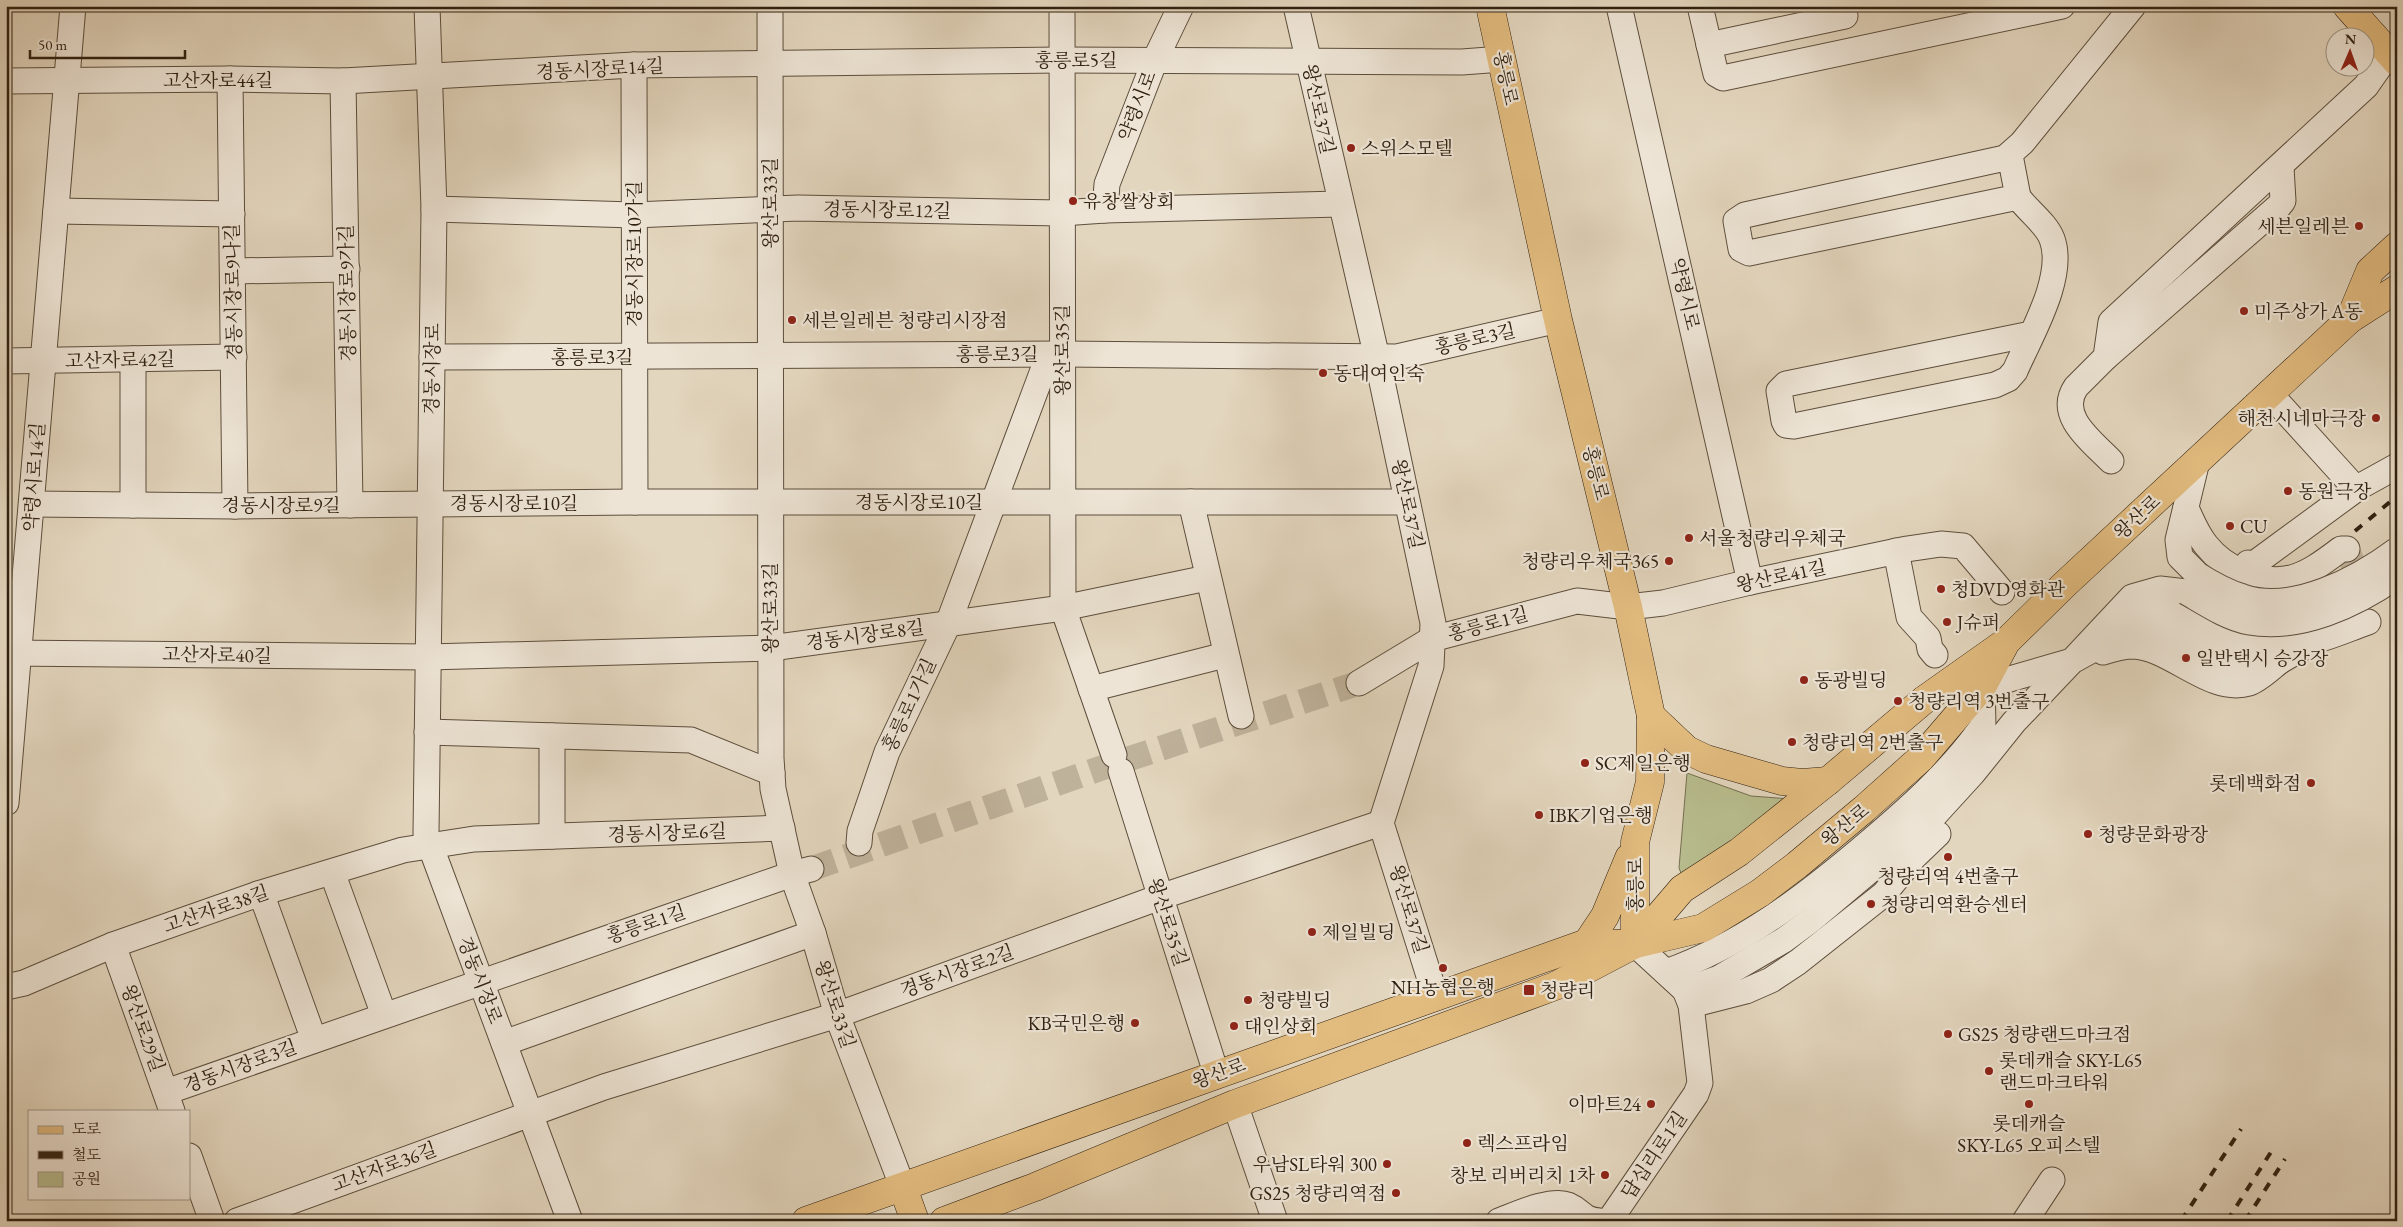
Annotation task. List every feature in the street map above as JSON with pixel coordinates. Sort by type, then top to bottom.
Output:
[{"type":"main road","name":"홍릉로","points":[[1490,6],[1558,320],[1628,607],[1651,716],[1650,782],[1635,842],[1635,944]]},
{"type":"main road","points":[[2347,6],[2393,57]]},
{"type":"main road","name":"왕산로","points":[[2350,319],[2370,271],[2397,246]]},
{"type":"main road","name":"왕산로","points":[[944,1221],[1035,1187],[1235,1104],[1555,986],[1635,944],[1682,889],[1739,852],[1828,781],[1924,700],[2006,642],[2064,585],[2350,319],[2397,289]]},
{"type":"main road","name":"왕산로","points":[[806,1221],[903,1188],[1216,1073],[1587,943],[1635,944],[1703,928],[1739,907],[1790,870],[1898,781],[1922,758],[1982,687],[2006,642]]},
{"type":"main road","points":[[1651,716],[1687,750],[1706,759],[1782,781],[1802,783],[1828,781]]},
{"type":"main road","points":[[1587,943],[1605,916],[1635,842]]},
{"type":"main road","points":[[903,1188],[915,1221]]},
{"type":"street","name":"약령시로14길","points":[[6,803],[13,653],[32,504],[42,361],[73,6]]},
{"type":"street","name":"경동시장로","points":[[427,6],[434,209],[426,834],[570,1221]]},
{"type":"street","name":"왕산로33길","points":[[770,6],[769,210],[772,773],[782,828],[802,871],[813,933],[837,1015],[903,1188]]},
{"type":"street","name":"왕산로35길","points":[[1062,6],[1063,608],[1117,763],[1216,1073]]},
{"type":"street","name":"약령시로","points":[[1105,210],[1106,184],[1154,60],[1181,6]]},
{"type":"street","name":"왕산로37길","points":[[1296,6],[1340,204],[1377,358],[1433,623],[1431,666],[1381,823],[1436,995]]},
{"type":"street","name":"약령시로","points":[[1619,6],[1750,582]]},
{"type":"street","points":[[1700,6],[1716,74],[1723,78],[2062,6]]},
{"type":"street","points":[[2018,197],[1750,253],[1741,249],[1736,224],[1739,218],[1745,215],[2000,160],[2010,154],[2133,6]]},
{"type":"street","points":[[1709,44],[1844,11],[1848,28],[1865,49]]},
{"type":"street","points":[[2110,461],[2074,422],[2070,406],[2072,393],[2076,387],[2106,357],[2112,322],[2281,167],[2366,86],[2393,57]]},
{"type":"street","name":"홍릉로5길","points":[[771,65],[1063,60],[1462,62],[1502,59]]},
{"type":"street","name":"경동시장로14길","points":[[430,78],[634,65],[771,65]]},
{"type":"street","name":"경동시장로10가길","points":[[634,65],[635,502]]},
{"type":"street","name":"고산자로44길","points":[[6,82],[230,79],[343,81],[430,78]]},
{"type":"street","name":"경동시장로9나길","points":[[230,79],[235,506]]},
{"type":"street","name":"경동시장로9가길","points":[[343,81],[350,506]]},
{"type":"street","points":[[2010,154],[2018,197],[2047,232],[2054,250],[2048,295],[2015,371],[2008,379],[1999,384],[1794,426],[1786,425],[1784,421],[1779,391],[1786,384],[2031,334]]},
{"type":"street","name":"경동시장로12길","points":[[434,209],[634,215],[798,208],[1062,213],[1105,210],[1340,204]]},
{"type":"street","points":[[56,211],[232,214]]},
{"type":"street","points":[[233,271],[347,270]]},
{"type":"street","name":"홍릉로3길","points":[[432,357],[1062,354],[1377,358],[1397,357],[1558,320]]},
{"type":"street","name":"홍릉로1가길","points":[[859,843],[860,831],[887,752],[948,624],[1045,365],[1062,354]]},
{"type":"street","name":"고산자로42길","points":[[6,360],[234,357]]},
{"type":"street","points":[[132,505],[133,359]]},
{"type":"street","points":[[2270,394],[2356,489]]},
{"type":"street","points":[[2197,462],[2178,540],[2180,557],[2192,584],[2229,615],[2248,622],[2284,623],[2306,619],[2347,604],[2397,576]]},
{"type":"street","points":[[2248,563],[2256,562],[2356,489],[2397,466]]},
{"type":"street","points":[[1191,502],[1207,578],[1241,716]]},
{"type":"street","name":"경동시장로10길","points":[[430,503],[1407,502]]},
{"type":"street","name":"경동시장로9길","points":[[32,504],[350,506],[430,503]]},
{"type":"street","points":[[2186,508],[2200,538],[2210,550],[2228,564],[2250,576],[2268,579],[2291,578],[2305,572],[2341,549],[2347,549]]},
{"type":"street","name":"왕산로41길","points":[[1628,607],[1663,604],[1750,582],[1896,551],[1941,544],[1963,546],[2002,592]]},
{"type":"street","points":[[1973,774],[2014,722],[2132,597],[2166,588],[2192,584],[2244,598],[2269,602],[2288,601],[2330,588],[2377,564],[2397,550]]},
{"type":"street","points":[[1896,551],[1909,617],[1928,638],[1930,649],[1935,655]]},
{"type":"street","name":"경동시장로8길","points":[[428,657],[771,648],[1063,608],[1207,578]]},
{"type":"street","name":"홍릉로1길","points":[[1359,683],[1432,638],[1576,601],[1628,607]]},
{"type":"street","points":[[2108,621],[2135,612],[2159,610],[2239,642],[2283,646],[2316,640],[2368,622]]},
{"type":"street","points":[[2072,660],[2134,627],[2167,634],[2227,662],[2280,661]]},
{"type":"street","points":[[1635,944],[1666,972],[1688,998],[1737,994],[1771,980],[1848,925],[1884,894],[1914,857],[1958,811],[1973,774],[1982,726],[1982,687],[2072,660],[2122,647],[2135,646],[2161,654],[2220,682],[2250,683],[2280,661],[2316,640]]},
{"type":"street","name":"고산자로40길","points":[[13,653],[428,657]]},
{"type":"street","points":[[1091,689],[1225,655]]},
{"type":"street","points":[[1666,972],[1698,961],[1752,932],[1809,892],[1905,812],[1967,748],[1982,726]]},
{"type":"street","points":[[427,732],[691,740],[772,773]]},
{"type":"street","points":[[552,736],[552,836]]},
{"type":"street","name":"경동시장로2길","points":[[530,1113],[604,1087],[837,1015],[1160,897],[1381,823]]},
{"type":"street","name":"경동시장로6길","points":[[430,846],[474,839],[782,828]]},
{"type":"street","name":"고산자로38길","points":[[6,987],[24,983],[113,946],[258,894],[403,850],[430,846]]},
{"type":"street","name":"홍릉로1길","points":[[481,981],[802,871]]},
{"type":"street","points":[[332,872],[384,1015]]},
{"type":"street","name":"경동시장로3길","points":[[258,894],[265,904],[314,1040]]},
{"type":"street","points":[[504,1043],[813,933]]},
{"type":"street","name":"왕산로29길","points":[[113,946],[169,1102]]},
{"type":"street","name":"경동시장로3길","points":[[169,1102],[314,1040],[481,981]]},
{"type":"street","name":"답십리로1길","points":[[1609,1221],[1699,1088],[1688,998]]},
{"type":"street","points":[[1235,1104],[1275,1221]]},
{"type":"street","name":"고산자로36길","points":[[237,1221],[530,1113]]},
{"type":"street","points":[[190,1159],[210,1221],[196,1219],[191,1221]]},
{"type":"street","points":[[2025,1221],[2052,1180]]},
{"type":"street","points":[[1499,1221],[1545,1204],[1567,1204],[1588,1219],[1599,1221]]},
{"type":"green space","points":[[1687,773],[1751,796],[1791,799],[1686,875],[1681,873],[1679,868]]},
{"type":"tunnel","points":[[2347,549],[2374,616],[2368,622]]},
{"type":"tunnel","points":[[811,869],[1116,763],[1359,683]]},
{"type":"railway","points":[[2355,531],[2397,496]]},
{"type":"railway","points":[[2181,1221],[2241,1129]]},
{"type":"railway","points":[[2227,1221],[2271,1152]]},
{"type":"railway","points":[[2245,1221],[2285,1159]]},
{"type":"place","name":"스위스모텔","points":[[1351,148]]},
{"type":"place","name":"유창쌀상회","points":[[1073,201]]},
{"type":"place","name":"세븐일레븐","points":[[2359,226]]},
{"type":"place","name":"미주상가 A동","points":[[2244,311]]},
{"type":"place","name":"세븐일레븐 청량리시장점","points":[[792,320]]},
{"type":"place","name":"동대여인숙","points":[[1323,373]]},
{"type":"place","name":"해천시네마극장","points":[[2376,418]]},
{"type":"place","name":"동원극장","points":[[2288,491]]},
{"type":"place","name":"CU","points":[[2230,526]]},
{"type":"place","name":"서울청량리우체국","points":[[1689,538]]},
{"type":"place","name":"청량리우체국365","points":[[1669,561]]},
{"type":"place","name":"청DVD영화관","points":[[1941,589]]},
{"type":"place","name":"J슈퍼","points":[[1947,622]]},
{"type":"place","name":"일반택시 승강장","points":[[2186,658]]},
{"type":"place","name":"동광빌딩","points":[[1804,680]]},
{"type":"place","name":"청량리역 3번출구","points":[[1898,701]]},
{"type":"place","name":"청량리역 2번출구","points":[[1792,742]]},
{"type":"place","name":"SC제일은행","points":[[1585,763]]},
{"type":"place","name":"롯데백화점","points":[[2311,783]]},
{"type":"place","name":"IBK기업은행","points":[[1539,815]]},
{"type":"place","name":"청량문화광장","points":[[2088,834]]},
{"type":"place","name":"청량리역 4번출구","points":[[1948,857]]},
{"type":"place","name":"청량리역환승센터","points":[[1871,904]]},
{"type":"place","name":"제일빌딩","points":[[1312,932]]},
{"type":"place","name":"NH농협은행","points":[[1443,968]]},
{"type":"place","name":"청량리","points":[[1529,990]]},
{"type":"place","name":"청량빌딩","points":[[1248,1000]]},
{"type":"place","name":"KB국민은행","points":[[1135,1023]]},
{"type":"place","name":"대인상회","points":[[1234,1026]]},
{"type":"place","name":"GS25 청량랜드마크점","points":[[1948,1034]]},
{"type":"place","name":"롯데캐슬 SKY-L65 랜드마크타워","points":[[1989,1071]]},
{"type":"place","name":"이마트24","points":[[1651,1104]]},
{"type":"place","name":"롯데캐슬 SKY-L65 오피스텔","points":[[2029,1104]]},
{"type":"place","name":"렉스프라임","points":[[1467,1143]]},
{"type":"place","name":"우남SL타워 300","points":[[1387,1164]]},
{"type":"place","name":"창보 리버리치 1차","points":[[1605,1175]]},
{"type":"place","name":"GS25 청량리역점","points":[[1396,1193]]}]
